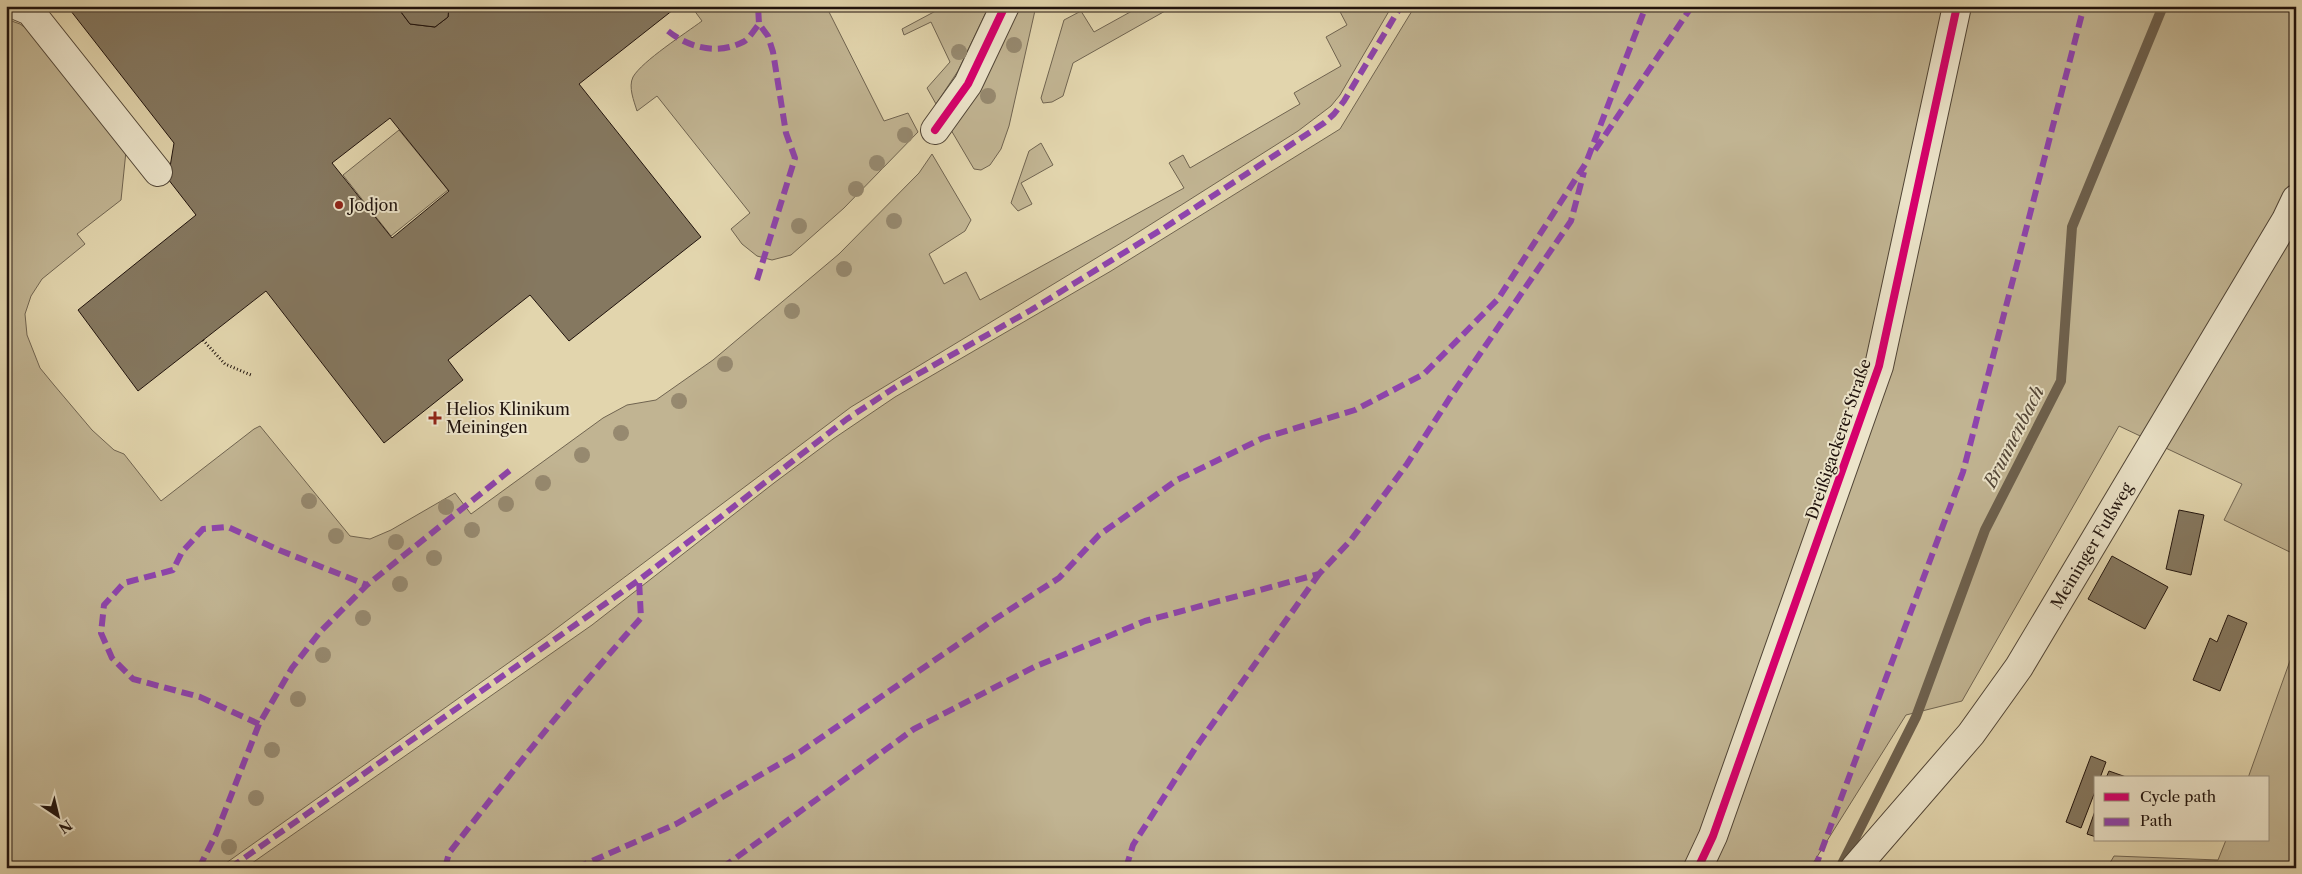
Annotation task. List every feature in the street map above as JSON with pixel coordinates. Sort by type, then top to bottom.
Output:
[{"type":"street","points":[[18,6],[30,11],[158,172]]},
{"type":"street","points":[[935,130],[968,84],[1005,6]]},
{"type":"street","name":"Dreißigackerer Straße","points":[[1698,868],[1713,836],[1879,366],[1958,6]]},
{"type":"street","name":"Meininger Fußweg","points":[[1856,868],[1970,734],[2019,667],[2286,220],[2296,200]]},
{"type":"path","points":[[203,340],[225,364],[251,375]]},
{"type":"shaded area","points":[[691,6],[826,6],[884,121],[908,113],[918,132],[844,208],[791,255],[772,260],[757,256],[742,244],[731,229],[750,213],[657,96],[637,111],[631,90],[633,77],[645,63],[702,21]]},
{"type":"shaded area","points":[[945,6],[989,6],[958,71],[936,104],[927,88],[950,62],[931,22],[904,35],[902,29]]},
{"type":"shaded area","points":[[1018,6],[1036,6],[1009,126],[1001,149],[990,165],[981,170],[974,169],[951,130]]},
{"type":"shaded area","points":[[1141,6],[1174,6],[1073,63],[1063,96],[1052,102],[1043,103],[1041,98],[1064,20],[1081,11],[1094,32]]},
{"type":"shaded area","points":[[1337,6],[1392,6],[1340,95],[1331,106],[1298,131],[1126,240],[851,407],[545,637],[219,868],[6,868],[6,19],[20,24],[30,31],[126,151],[121,200],[77,234],[85,244],[42,279],[31,296],[25,314],[27,335],[40,368],[92,430],[114,450],[124,454],[161,501],[260,426],[350,536],[370,539],[391,530],[455,493],[471,514],[603,418],[627,405],[656,400],[713,360],[839,254],[919,173],[932,154],[971,220],[965,231],[929,254],[944,284],[966,272],[980,300],[1184,188],[1169,163],[1183,155],[1190,168],[1300,104],[1294,93],[1341,66],[1326,37],[1347,25]]},
{"type":"shaded area","points":[[1415,6],[2296,6],[2296,555],[2224,520],[2242,484],[2119,426],[1962,701],[1906,715],[1810,868],[245,868],[592,625],[774,483],[833,439],[895,397],[1111,271],[1340,129]]},
{"type":"shaded area","points":[[399,130],[448,190],[391,236],[343,175]]},
{"type":"shaded area","points":[[1041,143],[1053,165],[1021,183],[1032,204],[1018,211],[1011,203],[1029,151]]},
{"type":"shaded area","points":[[2296,644],[2296,868],[2107,868],[2114,856],[2218,860],[2225,842],[2270,842],[2270,776],[2249,776]]},
{"type":"building","name":"Helios Klinikum Meiningen","points":[[67,6],[402,6],[401,12],[410,24],[435,27],[448,17],[449,6],[678,6],[579,84],[701,237],[569,341],[530,295],[448,360],[463,380],[384,443],[266,291],[138,391],[78,310],[196,215],[168,179],[174,143]],"holes":[[[390,118],[449,191],[392,238],[332,163]]]},
{"type":"building","points":[[402,6],[449,6],[448,17],[435,27],[410,24],[401,12]]},
{"type":"building","points":[[2179,510],[2204,515],[2191,575],[2166,569]]},
{"type":"building","points":[[2112,556],[2168,587],[2145,629],[2088,599]]},
{"type":"building","points":[[2228,615],[2247,623],[2220,691],[2193,680],[2210,638],[2217,642]]},
{"type":"building","points":[[2091,756],[2106,762],[2101,776],[2094,776],[2094,794],[2081,828],[2066,822]]},
{"type":"building","points":[[2109,771],[2123,776],[2107,776]]},
{"type":"building","points":[[2094,814],[2094,836],[2087,834]]},
{"type":"waterway","name":"Brunnenbach","points":[[1840,868],[1916,717],[1985,530],[2061,381],[2072,227],[2163,6]]},
{"type":"marked path","points":[[757,280],[795,158],[786,133],[773,52],[768,36],[759,24],[758,6]]},
{"type":"marked path","points":[[1051,6],[1054,9]]},
{"type":"marked path","points":[[230,868],[639,580],[847,419],[897,386],[1031,310],[1164,228],[1324,123],[1344,101],[1401,6]]},
{"type":"marked path","points":[[576,868],[676,824],[800,752],[995,619],[1059,578],[1099,535],[1177,480],[1263,438],[1355,410],[1424,374],[1498,299],[1586,163],[1646,6]]},
{"type":"marked path","points":[[1595,150],[1692,6]]},
{"type":"marked path","points":[[1815,868],[1963,472],[2084,6]]},
{"type":"marked path","points":[[668,31],[685,42],[714,49],[733,46],[745,41],[759,24]]},
{"type":"marked path","points":[[722,868],[914,729],[1034,667],[1145,621],[1319,574],[1351,540],[1407,464],[1451,396],[1571,221],[1584,172]]},
{"type":"marked path","points":[[199,868],[216,834],[259,724],[292,668],[320,632],[367,585],[514,467]]},
{"type":"marked path","points":[[259,724],[200,697],[133,679],[112,658],[101,633],[104,605],[124,583],[173,570],[182,552],[203,529],[228,527],[279,550],[367,585]]},
{"type":"marked path","points":[[1126,868],[1133,845],[1196,747],[1319,574]]},
{"type":"marked path","points":[[445,868],[449,853],[496,793],[641,618],[639,580]]},
{"type":"cycle path","points":[[935,130],[968,84],[1005,6]]},
{"type":"cycle path","points":[[1698,868],[1713,836],[1879,366],[1957,6]]},
{"type":"place","name":"Jodjon","points":[[339,205]]},
{"type":"place","name":"Helios Klinikum Meiningen","points":[[435,418]]}]
